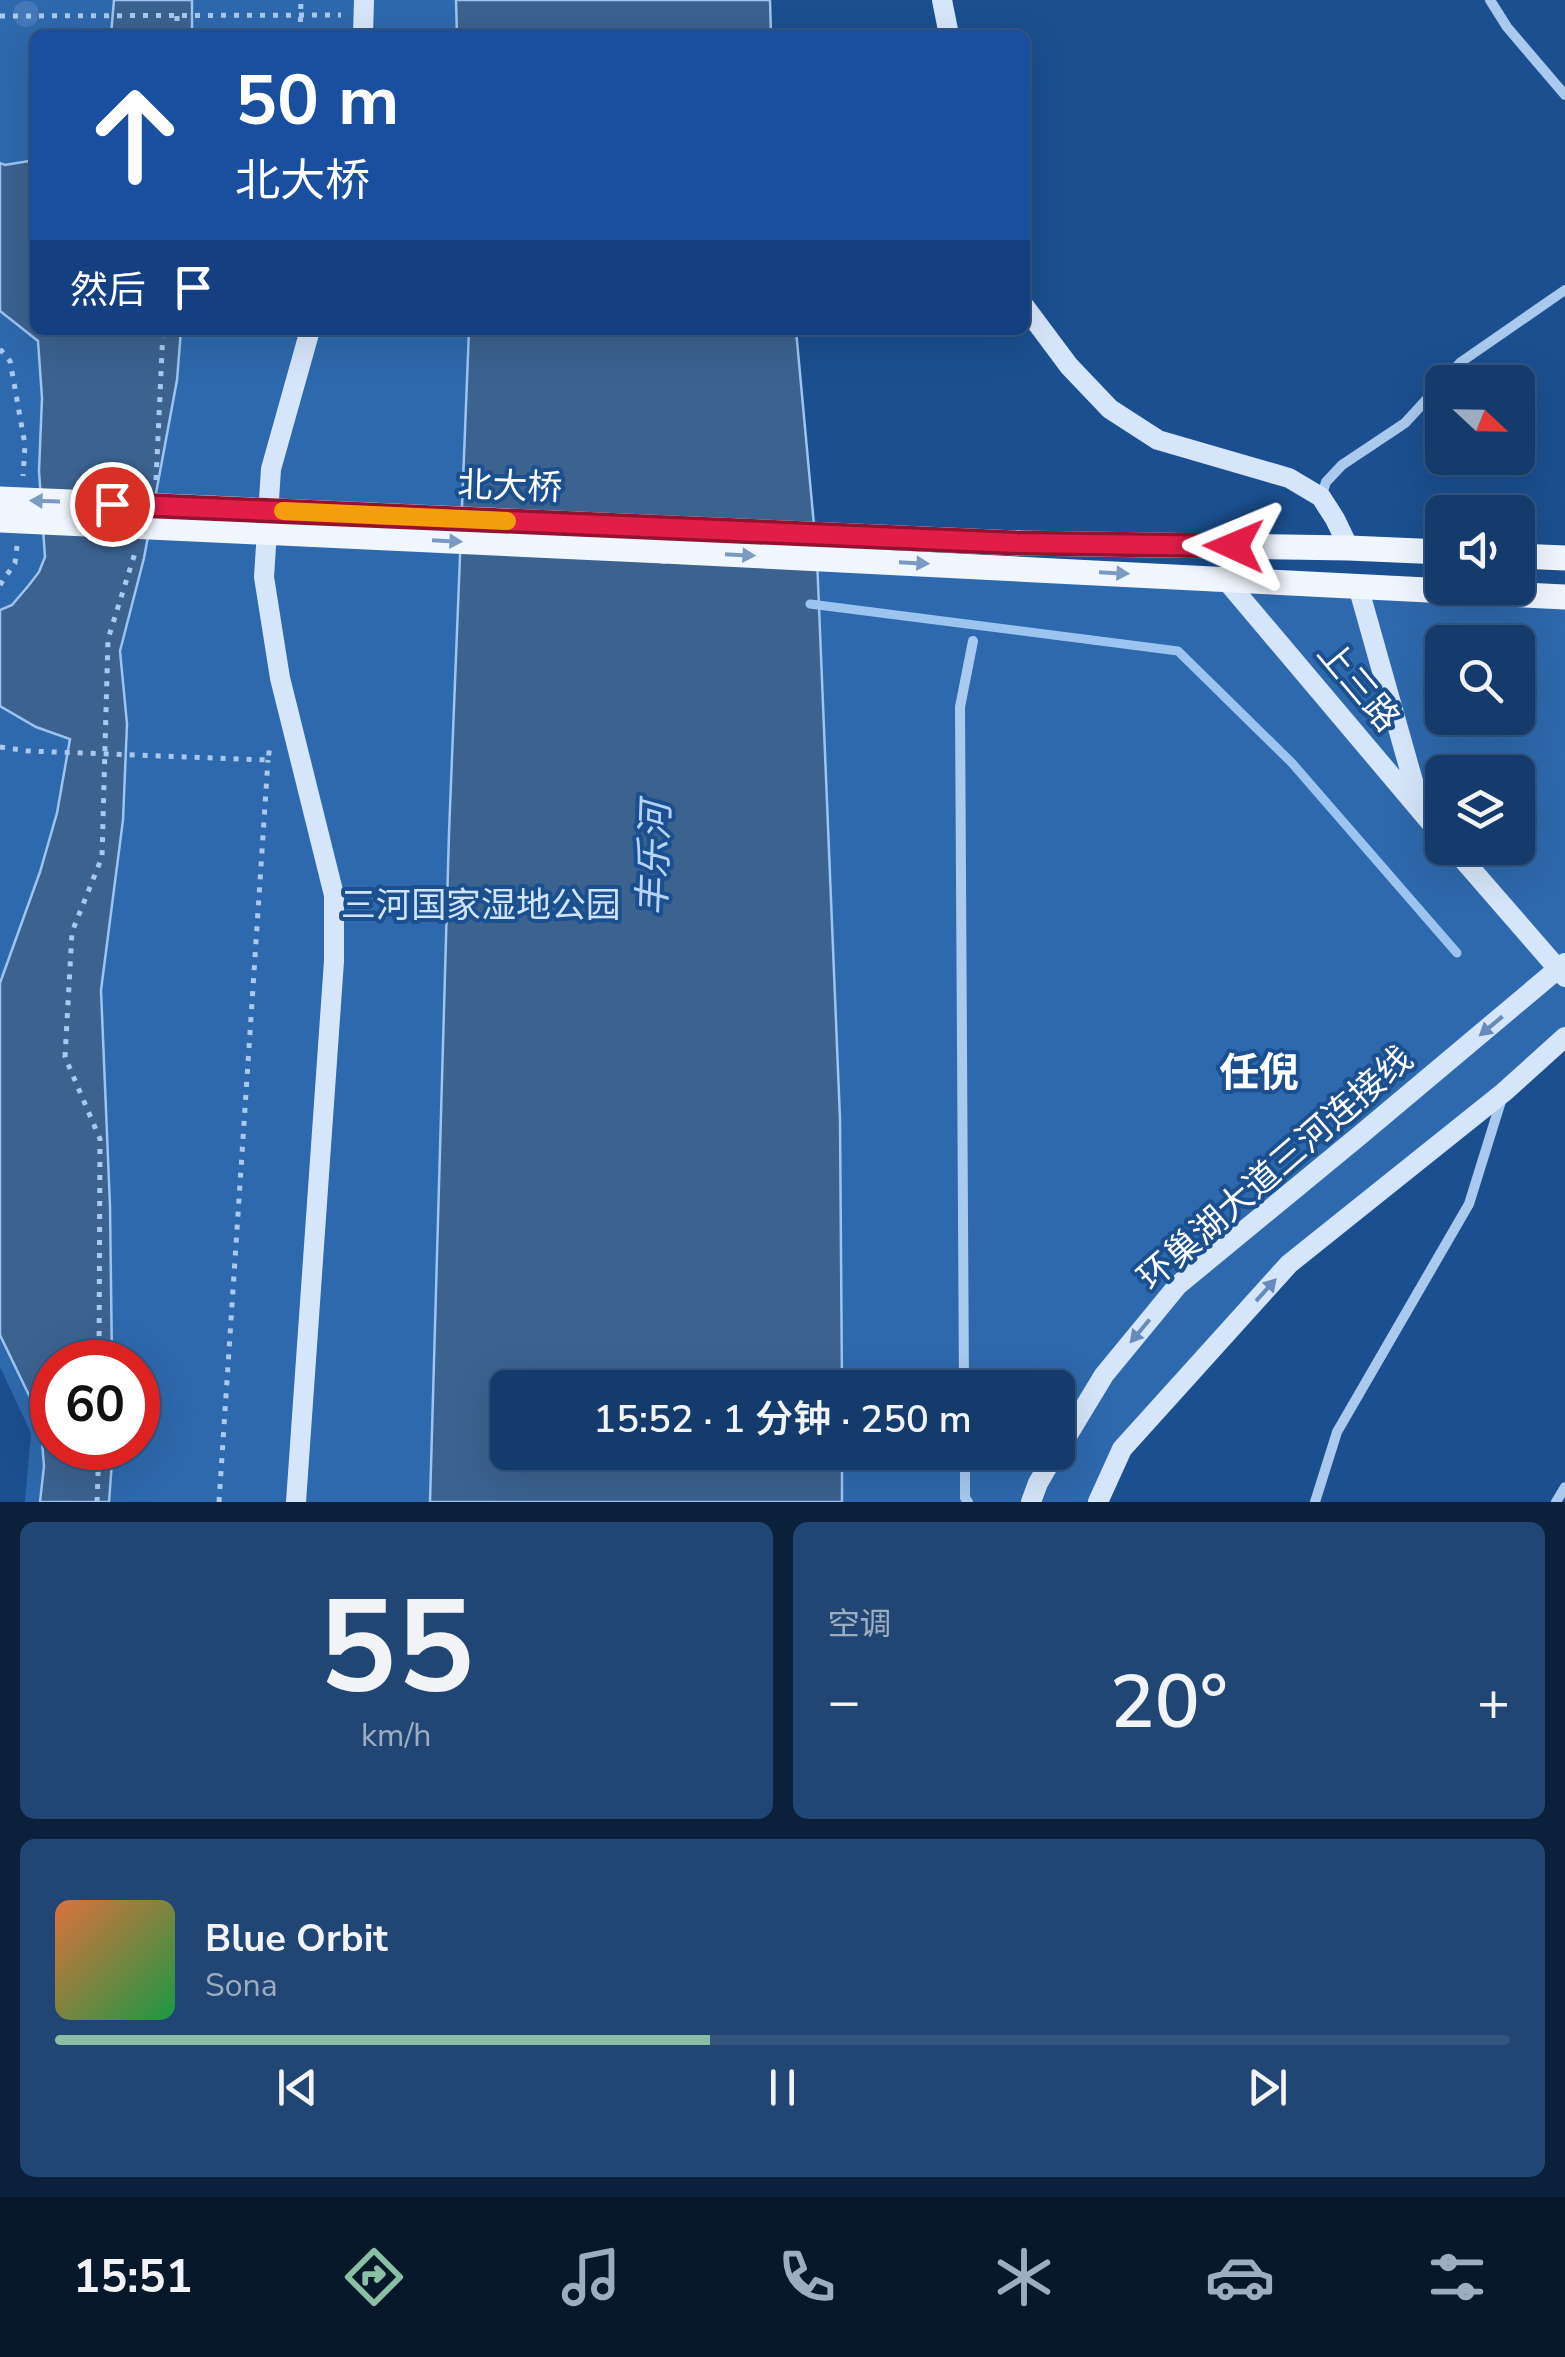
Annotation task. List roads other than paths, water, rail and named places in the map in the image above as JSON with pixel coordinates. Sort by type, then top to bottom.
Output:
[{"type":"main road","points":[[942,0],[948,30]]},
{"type":"main road","points":[[1030,314],[1069,366],[1110,410],[1158,440],[1290,478],[1321,496],[1348,548]]},
{"type":"main road","points":[[296,1502],[334,962],[334,895],[280,678],[264,576],[271,468],[309,335]]},
{"type":"main road","name":"北大桥","points":[[0,499],[146,516],[1016,555]]},
{"type":"main road","name":"北大桥","points":[[0,520],[146,516]]},
{"type":"main road","points":[[1016,555],[1348,548],[1425,551]]},
{"type":"main road","points":[[1016,555],[1225,579],[1565,598]]},
{"type":"main road","points":[[1535,557],[1565,558]]},
{"type":"main road","name":"上三路","points":[[1225,579],[1425,816]]},
{"type":"main road","points":[[1358,586],[1422,812]]},
{"type":"main road","points":[[1468,865],[1563,970]]},
{"type":"main road","name":"环巢湖大道三河连接线","points":[[1075,1423],[1104,1375],[1178,1285],[1563,970]]},
{"type":"main road","points":[[1098,1502],[1122,1449],[1289,1264],[1504,1092],[1565,1036]]},
{"type":"main road","name":"环巢湖大道三河连接线","points":[[1031,1502],[1046,1470]]},
{"type":"street","points":[[1490,0],[1507,28],[1565,95]]},
{"type":"street","points":[[1321,496],[1326,482],[1342,465],[1405,423],[1461,362],[1565,290]]},
{"type":"street","points":[[964,1370],[960,707],[973,640]]},
{"type":"street","points":[[1315,1502],[1337,1432],[1469,1204],[1504,1092]]},
{"type":"street","points":[[964,1470],[968,1502]]},
{"type":"street","points":[[1556,1502],[1565,1487]]},
{"type":"water","points":[[114,0],[192,0],[192,30],[111,30]]},
{"type":"water","points":[[456,0],[770,0],[771,30],[457,30]]},
{"type":"water","points":[[30,161],[30,335],[0,311],[0,163]]},
{"type":"water","points":[[30,335],[181,335],[177,380],[144,558],[120,651],[127,724],[123,820],[101,990],[112,1340],[30,1340],[30,1397],[0,1335],[0,983],[57,813],[70,739],[36,727],[0,706],[0,610],[12,605],[29,585],[45,557],[39,471],[42,398],[38,341]]},
{"type":"water","name":"丰乐河","points":[[469,335],[796,335],[817,558],[840,1119],[842,1370],[490,1370],[490,1470],[842,1470],[842,1502],[430,1502],[449,833]]},
{"type":"water","points":[[44,1470],[111,1470],[109,1502],[40,1502]]},
{"type":"waterway","points":[[810,604],[1178,651],[1292,763],[1457,953]]},
{"type":"district","name":"任倪","points":[[1259,1072]]},
{"type":"park label","name":"三河国家湿地公园","points":[[481,905]]}]
